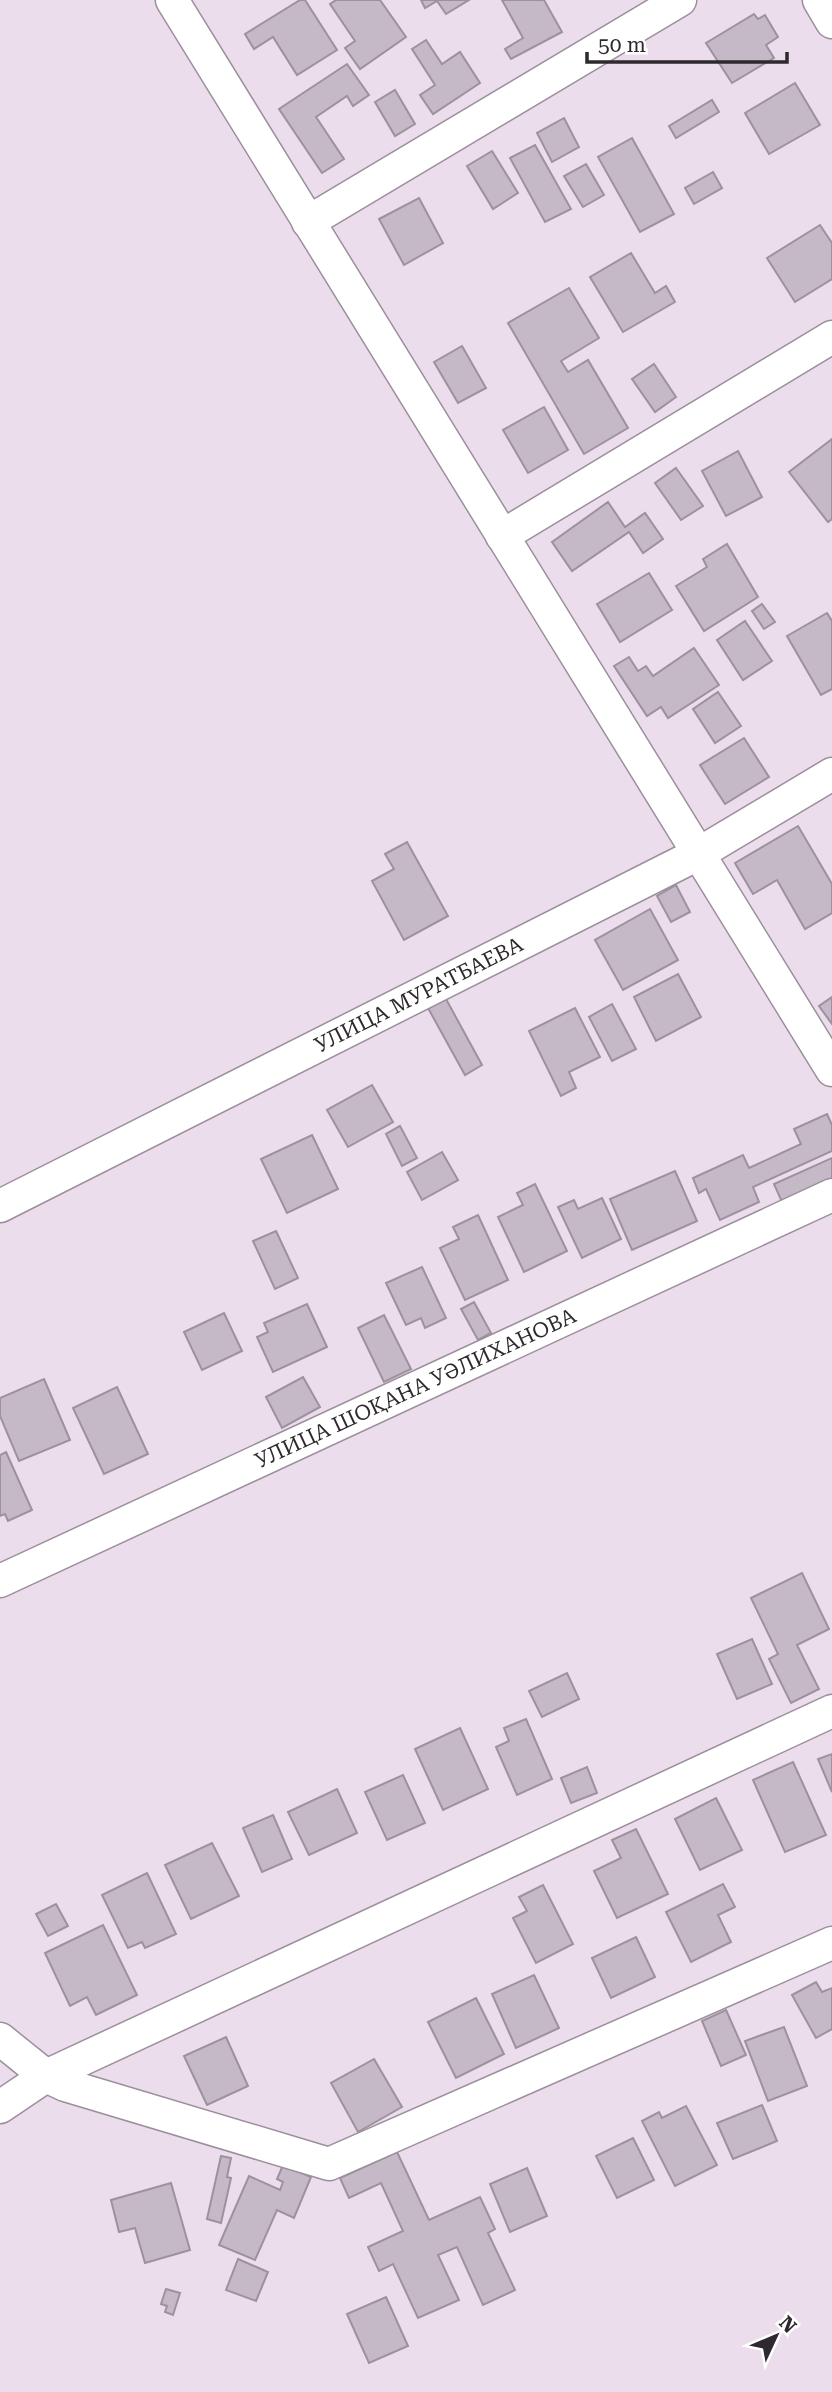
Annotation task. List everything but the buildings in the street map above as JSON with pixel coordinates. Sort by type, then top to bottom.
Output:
[{"type":"street","points":[[172,0],[832,1070]]},
{"type":"street","points":[[308,222],[680,0]]},
{"type":"street","points":[[819,0],[832,22]]},
{"type":"street","points":[[502,536],[832,337]]},
{"type":"street","name":"УЛИЦА МУРАТБАЕВА","points":[[0,1206],[698,854],[832,774]]},
{"type":"street","name":"УЛИЦА ШОҚАНА УӘЛИХАНОВА","points":[[0,1581],[832,1195]]},
{"type":"street","points":[[0,2107],[46,2076],[832,1711]]},
{"type":"street","points":[[0,2039],[46,2076],[65,2085],[329,2164],[832,1943]]}]
